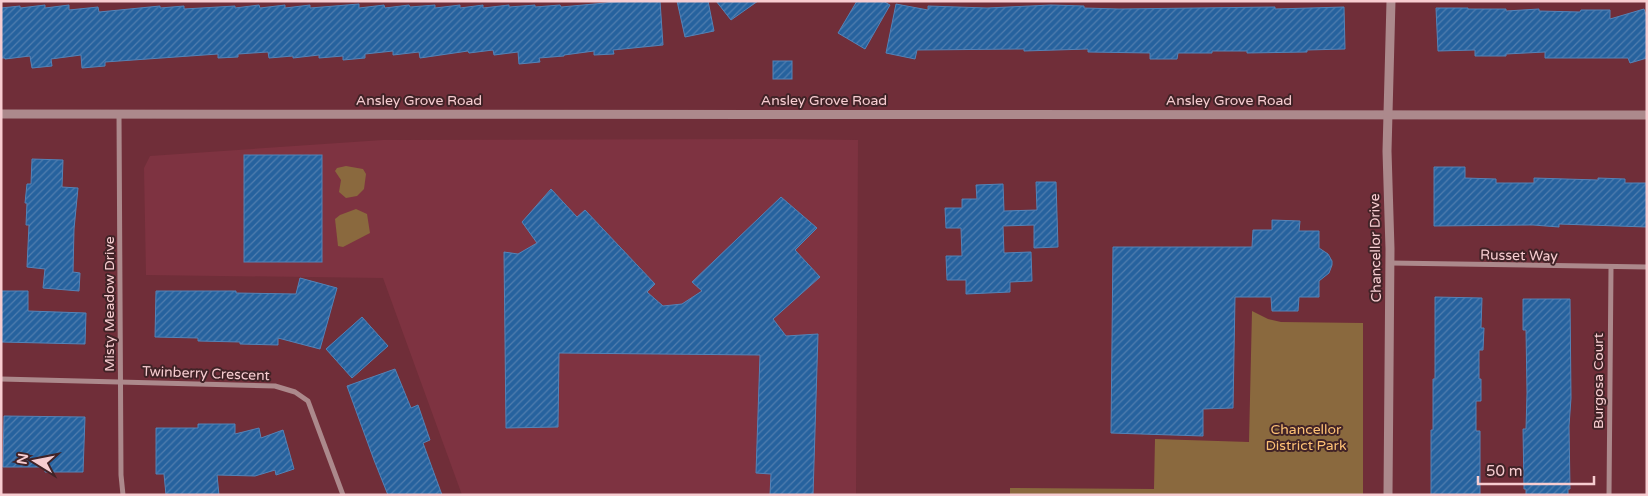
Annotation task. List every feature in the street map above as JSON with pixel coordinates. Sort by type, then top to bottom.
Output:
[{"type":"street","name":"Chancellor Drive","points":[[1388,495],[1390,263],[1387,151],[1391,1]]},
{"type":"street","name":"Ansley Grove Road","points":[[1,114],[1647,115]]},
{"type":"street","name":"Misty Meadow Drive","points":[[119,114],[120,475],[123,495]]},
{"type":"street","name":"Russet Way","points":[[1390,263],[1611,268],[1647,267]]},
{"type":"street","name":"Burgosa Court","points":[[1609,495],[1611,268]]},
{"type":"street","name":"Twinberry Crescent","points":[[1,379],[275,386],[295,392],[308,402],[343,495]]},
{"type":"shaded area","points":[[383,140],[858,140],[856,495],[462,495],[383,278],[146,275],[144,168],[150,156]]},
{"type":"green space","points":[[346,166],[363,169],[366,174],[364,189],[357,196],[346,198],[339,192],[341,180],[335,171],[337,168]]},
{"type":"green space","points":[[356,209],[367,214],[370,233],[343,247],[338,246],[335,219]]},
{"type":"green space","name":"Chancellor District Park","points":[[1252,311],[1268,319],[1281,322],[1363,323],[1363,495],[1010,495],[1010,488],[1154,489],[1155,439],[1249,442]]},
{"type":"building","points":[[627,1],[660,1],[663,45],[613,50],[614,54],[594,55],[594,51],[539,58],[540,62],[519,64],[518,52],[494,55],[493,50],[469,53],[468,51],[420,58],[419,52],[393,55],[393,51],[365,54],[365,58],[343,60],[343,56],[319,58],[319,55],[269,58],[268,52],[238,54],[238,57],[218,58],[218,54],[105,62],[105,66],[82,68],[81,55],[51,59],[52,66],[32,68],[30,56],[1,58],[1,8],[20,6],[20,8],[45,5],[45,8],[69,5],[69,10],[98,7],[99,12],[160,6],[160,8],[184,6],[184,9],[235,6],[235,8],[259,5],[260,8],[285,5],[285,8],[310,5],[310,8],[359,4],[359,8],[384,5],[385,8],[409,5],[410,7],[435,5],[435,8],[460,5],[460,8],[483,5],[483,8],[509,5],[509,7],[560,5],[561,7]]},
{"type":"building","points":[[677,1],[708,1],[714,31],[685,37]]},
{"type":"building","points":[[716,1],[758,1],[731,20]]},
{"type":"building","points":[[857,1],[883,1],[890,5],[865,49],[838,33]]},
{"type":"building","points":[[896,4],[928,10],[928,6],[987,8],[1051,5],[1119,9],[1344,7],[1345,49],[1307,50],[1307,52],[1247,53],[1247,51],[1212,51],[1212,53],[1178,53],[1177,59],[1150,59],[1150,53],[1088,52],[1088,49],[1024,51],[1024,49],[917,50],[915,59],[886,53]]},
{"type":"building","points":[[1436,8],[1506,9],[1506,11],[1539,9],[1539,11],[1580,12],[1581,10],[1610,10],[1610,19],[1644,9],[1647,17],[1647,58],[1630,63],[1628,58],[1545,58],[1545,52],[1506,54],[1506,56],[1475,56],[1475,50],[1438,51]]},
{"type":"building","points":[[773,61],[792,61],[792,79],[773,79]]},
{"type":"building","points":[[244,155],[322,155],[322,262],[244,262]]},
{"type":"building","points":[[32,159],[63,160],[62,187],[78,188],[74,229],[73,272],[80,273],[79,291],[43,288],[45,269],[27,267],[29,225],[26,225],[27,203],[25,203],[27,184],[31,184]]},
{"type":"building","points":[[1434,167],[1465,167],[1465,178],[1496,179],[1496,183],[1534,183],[1534,178],[1598,180],[1598,178],[1625,179],[1625,183],[1647,183],[1647,227],[1559,224],[1559,227],[1533,225],[1434,226]]},
{"type":"building","points":[[1036,182],[1056,182],[1058,247],[1034,248],[1034,225],[1003,226],[1004,253],[1031,252],[1032,281],[1010,282],[1010,292],[966,294],[966,280],[947,280],[946,256],[962,256],[961,228],[946,228],[945,208],[962,208],[962,199],[977,199],[976,185],[1003,184],[1004,211],[1037,210]]},
{"type":"building","points":[[551,189],[577,217],[585,210],[655,284],[647,292],[663,306],[682,304],[702,291],[692,282],[781,197],[817,228],[795,250],[820,277],[773,319],[786,336],[818,334],[813,495],[770,495],[771,474],[756,473],[760,355],[559,353],[558,427],[506,428],[504,252],[518,254],[537,243],[522,222]]},
{"type":"building","points":[[1272,220],[1300,221],[1299,231],[1319,231],[1319,248],[1328,254],[1332,265],[1329,273],[1319,281],[1319,297],[1299,297],[1298,311],[1272,311],[1271,297],[1235,297],[1233,408],[1203,409],[1203,436],[1111,433],[1113,247],[1252,247],[1253,230],[1272,230]]},
{"type":"building","points":[[300,278],[337,288],[320,349],[278,338],[278,345],[198,341],[198,338],[155,337],[156,291],[236,291],[236,293],[296,294]]},
{"type":"building","points":[[1,291],[28,291],[28,311],[86,313],[85,344],[1,342]]},
{"type":"building","points":[[1435,297],[1482,298],[1481,328],[1484,328],[1483,350],[1479,350],[1481,401],[1476,401],[1476,431],[1480,431],[1480,495],[1431,495],[1431,430],[1433,430],[1433,379],[1435,379]]},
{"type":"building","points":[[1523,299],[1570,299],[1571,398],[1569,426],[1570,489],[1568,489],[1568,495],[1526,495],[1526,489],[1524,489],[1523,429],[1526,429],[1527,393],[1526,330],[1523,330]]},
{"type":"building","points":[[362,317],[388,346],[352,378],[326,349]]},
{"type":"building","points":[[395,369],[411,408],[418,405],[430,440],[423,443],[442,495],[388,495],[374,460],[347,386]]},
{"type":"building","points":[[4,416],[85,417],[83,472],[45,472],[45,467],[3,467]]},
{"type":"building","points":[[198,424],[235,424],[235,434],[259,428],[261,438],[283,430],[294,469],[276,475],[275,470],[255,476],[217,475],[219,495],[166,495],[164,474],[156,474],[156,428],[198,428]]}]
